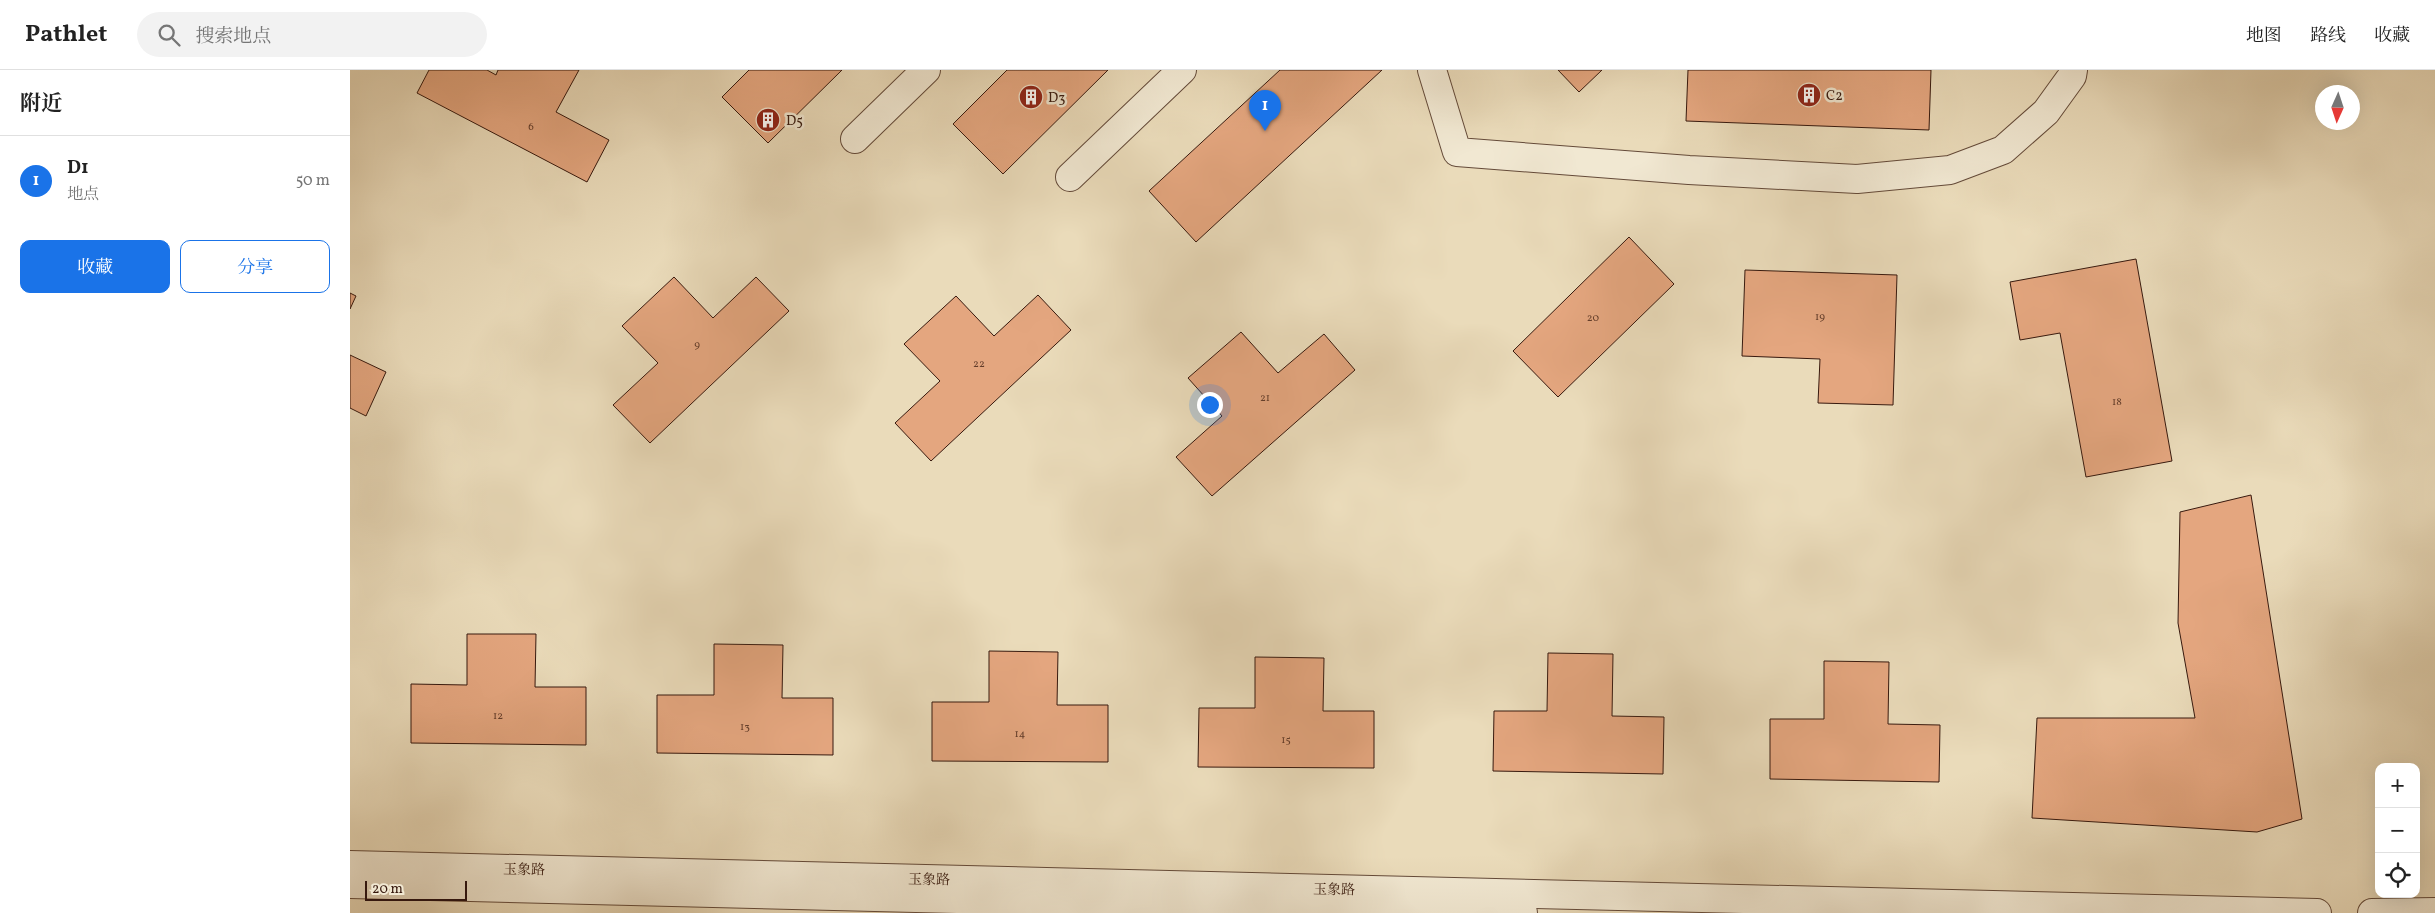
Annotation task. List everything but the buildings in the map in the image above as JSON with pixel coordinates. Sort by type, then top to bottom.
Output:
[{"type":"street","points":[[855,139],[926,70]]},
{"type":"street","points":[[1070,178],[1182,70]]},
{"type":"street","points":[[1432,70],[1457,152],[1689,170],[1857,179],[1950,170],[2003,150],[2046,112],[2072,76],[2073,70]]},
{"type":"street","name":"玉象路","points":[[350,865],[2317,913]]},
{"type":"street","name":"玉象路","points":[[350,884],[1523,913]]},
{"type":"street","points":[[2372,913],[2435,912]]},
{"type":"place","name":"C2","points":[[1809,95]]},
{"type":"place","name":"D3","points":[[1031,97]]},
{"type":"place","name":"D5","points":[[768,120]]},
{"type":"place","name":"D1","points":[[1265,131]]}]
